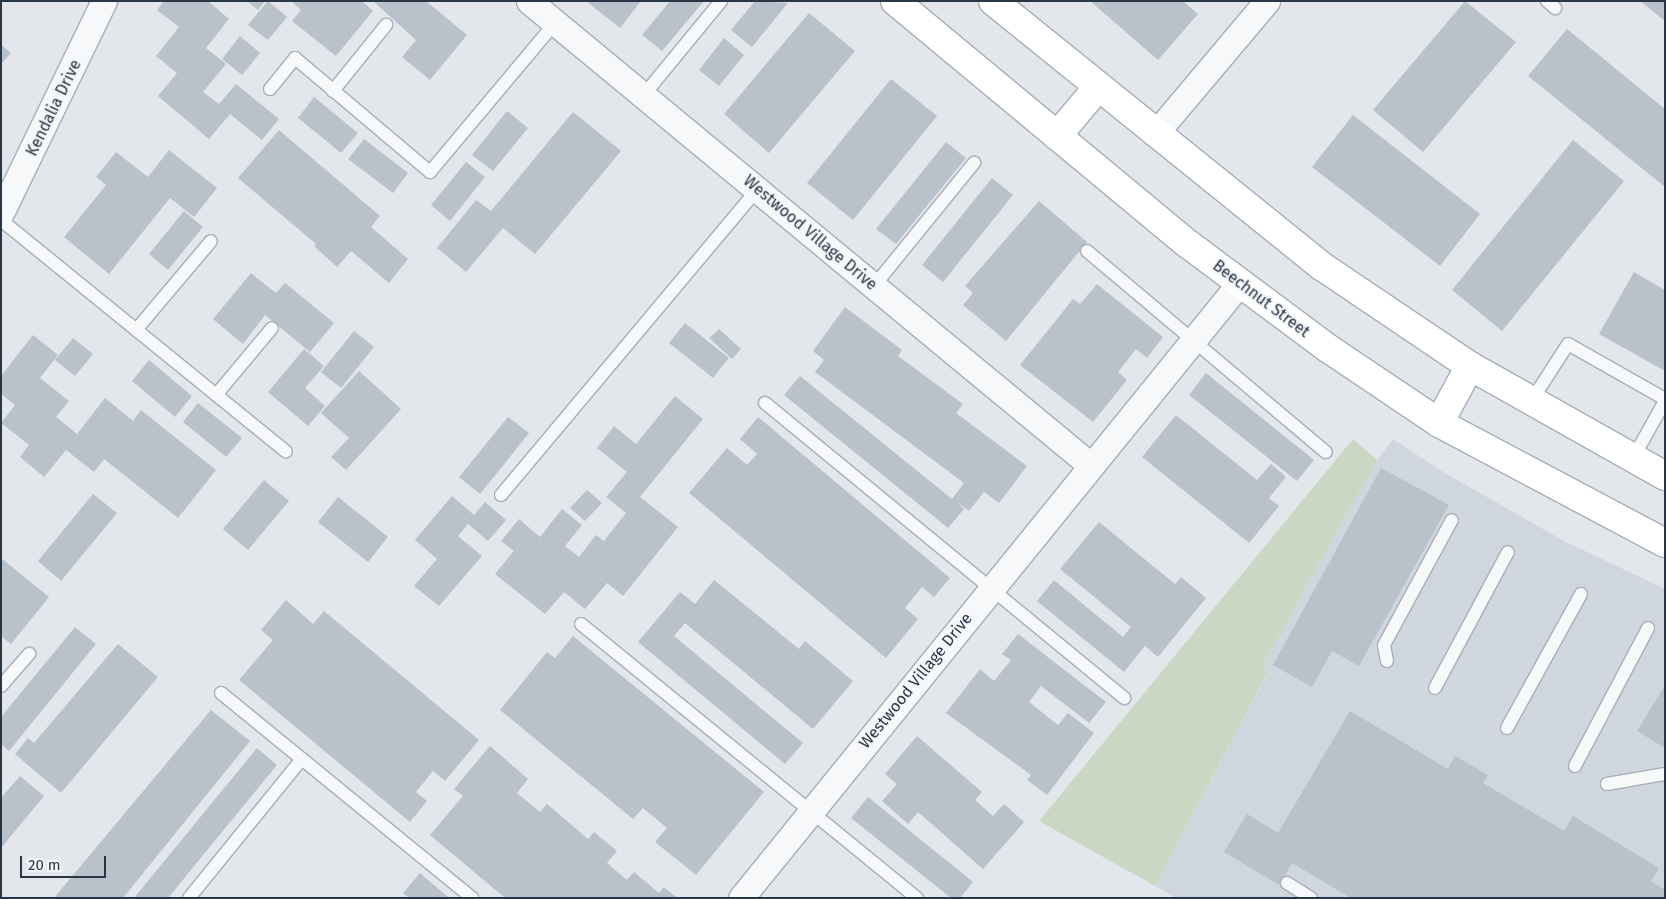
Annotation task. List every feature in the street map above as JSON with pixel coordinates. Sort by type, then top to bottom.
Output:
[{"type":"main road","name":"Beechnut Street","points":[[895,1],[1239,284],[1440,423],[1665,543]]},
{"type":"main road","points":[[993,1],[1155,134],[1323,267],[1470,366],[1530,403],[1632,460],[1665,476]]},
{"type":"main road","points":[[1057,136],[1098,87]]},
{"type":"main road","points":[[1440,423],[1470,366]]},
{"type":"street","name":"Kendalia Drive","points":[[1,213],[104,1]]},
{"type":"street","name":"Westwood Village Drive","points":[[529,1],[1090,465]]},
{"type":"street","points":[[1155,134],[1267,1]]},
{"type":"street","name":"Westwood Village Drive","points":[[742,898],[990,588],[1239,284]]},
{"type":"lane","points":[[643,96],[721,1]]},
{"type":"lane","points":[[270,89],[295,58],[430,172],[555,23]]},
{"type":"lane","points":[[333,90],[386,25]]},
{"type":"lane","points":[[874,286],[974,164]]},
{"type":"lane","points":[[501,495],[757,190]]},
{"type":"lane","points":[[1,220],[286,452]]},
{"type":"lane","points":[[136,330],[211,241]]},
{"type":"lane","points":[[1087,251],[1326,452]]},
{"type":"lane","points":[[216,395],[272,328]]},
{"type":"lane","points":[[1530,403],[1568,344],[1665,400],[1632,460]]},
{"type":"lane","points":[[766,404],[1124,698]]},
{"type":"lane","points":[[1387,661],[1384,645],[1452,520]]},
{"type":"lane","points":[[1435,688],[1508,552]]},
{"type":"lane","points":[[1507,728],[1581,594]]},
{"type":"lane","points":[[581,624],[917,898]]},
{"type":"lane","points":[[1575,766],[1648,628]]},
{"type":"lane","points":[[1,686],[29,654]]},
{"type":"lane","points":[[221,693],[472,898]]},
{"type":"lane","points":[[189,898],[302,759]]},
{"type":"lane","points":[[1608,784],[1665,774]]},
{"type":"lane","points":[[1287,883],[1311,898]]},
{"type":"shaded area","points":[[1393,439],[1443,472],[1564,541],[1665,589],[1665,898],[1176,898],[1155,886],[1267,675],[1264,663],[1377,460]]},
{"type":"green space","points":[[1353,439],[1377,460],[1264,663],[1267,674],[1155,886],[1039,821]]},
{"type":"building","points":[[164,1],[208,1],[229,19],[206,48],[226,64],[203,92],[219,104],[236,84],[279,119],[262,140],[230,114],[209,139],[158,96],[177,73],[156,56],[179,27],[157,10]]},
{"type":"building","points":[[247,1],[265,1],[258,10]]},
{"type":"building","points":[[268,1],[287,17],[268,40],[248,25]]},
{"type":"building","points":[[291,1],[362,1],[373,11],[336,56],[292,21],[301,10]]},
{"type":"building","points":[[373,1],[426,1],[467,35],[430,80],[402,57],[416,40]]},
{"type":"building","points":[[586,1],[641,1],[620,28]]},
{"type":"building","points":[[670,1],[704,1],[662,51],[642,35]]},
{"type":"building","points":[[755,1],[788,3],[752,47],[731,30]]},
{"type":"building","points":[[1090,1],[1183,1],[1198,14],[1158,60]]},
{"type":"building","points":[[1465,1],[1516,42],[1423,152],[1373,110]]},
{"type":"building","points":[[1640,1],[1665,1],[1665,21]]},
{"type":"building","points":[[809,13],[855,51],[769,153],[724,114]]},
{"type":"building","points":[[1567,29],[1665,109],[1665,187],[1528,76]]},
{"type":"building","points":[[240,36],[260,53],[242,75],[222,59]]},
{"type":"building","points":[[724,38],[744,55],[719,86],[699,70]]},
{"type":"building","points":[[1,45],[11,53],[1,64]]},
{"type":"building","points":[[891,79],[937,116],[853,220],[807,183]]},
{"type":"building","points":[[314,97],[358,133],[341,153],[298,118]]},
{"type":"building","points":[[507,111],[528,128],[493,171],[472,155]]},
{"type":"building","points":[[573,112],[621,151],[535,254],[503,228],[466,272],[437,248],[476,200],[491,211]]},
{"type":"building","points":[[1353,115],[1480,214],[1440,266],[1312,167]]},
{"type":"building","points":[[279,130],[380,216],[371,227],[408,259],[389,283],[351,251],[337,267],[314,246],[316,244],[238,178]]},
{"type":"building","points":[[364,139],[408,173],[393,193],[348,159]]},
{"type":"building","points":[[1573,140],[1624,181],[1502,331],[1452,290]]},
{"type":"building","points":[[946,142],[966,158],[896,244],[876,229]]},
{"type":"building","points":[[169,150],[217,188],[194,217],[170,198],[109,274],[64,237],[106,185],[96,177],[116,152],[148,177]]},
{"type":"building","points":[[466,162],[485,177],[450,221],[431,205]]},
{"type":"building","points":[[992,178],[1013,195],[943,282],[922,265]]},
{"type":"building","points":[[1039,201],[1087,242],[1006,341],[963,305],[973,293],[965,286]]},
{"type":"building","points":[[184,211],[203,227],[168,270],[149,254]]},
{"type":"building","points":[[1634,272],[1665,290],[1665,371],[1599,334]]},
{"type":"building","points":[[251,273],[276,293],[285,283],[334,323],[310,352],[265,315],[243,344],[213,319]]},
{"type":"building","points":[[1097,284],[1163,337],[1147,358],[1136,349],[1118,372],[1127,380],[1093,422],[1020,365],[1073,299],[1080,304]]},
{"type":"building","points":[[845,307],[902,350],[898,356],[963,404],[956,413],[1027,466],[999,503],[984,492],[969,511],[956,501],[964,509],[948,528],[784,395],[800,376],[952,499],[964,483],[815,372],[824,360],[813,351]]},
{"type":"building","points":[[685,323],[729,358],[713,378],[669,343]]},
{"type":"building","points":[[719,329],[741,349],[732,359],[709,338]]},
{"type":"building","points":[[354,331],[374,347],[341,388],[321,372]]},
{"type":"building","points":[[33,335],[58,355],[40,378],[69,401],[56,417],[77,434],[105,398],[133,421],[141,410],[216,470],[178,518],[104,459],[94,472],[66,450],[44,477],[20,457],[29,445],[1,423],[15,405],[1,394],[1,376]]},
{"type":"building","points":[[73,338],[93,354],[75,376],[55,360]]},
{"type":"building","points":[[304,349],[324,366],[305,388],[325,406],[308,426],[268,392]]},
{"type":"building","points":[[149,360],[192,396],[175,417],[132,381]]},
{"type":"building","points":[[359,371],[401,409],[346,470],[331,457],[349,438],[321,413]]},
{"type":"building","points":[[1206,373],[1314,460],[1297,481],[1189,395]]},
{"type":"building","points":[[675,396],[703,419],[640,497],[678,527],[623,596],[607,583],[585,609],[564,592],[545,614],[495,574],[514,551],[501,541],[519,519],[540,537],[562,509],[582,525],[565,546],[579,557],[596,535],[604,541],[626,513],[606,497],[627,472],[597,448],[614,426],[636,444]]},
{"type":"building","points":[[198,403],[242,438],[226,457],[183,422]]},
{"type":"building","points":[[1176,415],[1257,480],[1271,464],[1286,477],[1269,498],[1279,506],[1249,543],[1142,457]]},
{"type":"building","points":[[508,417],[529,433],[480,494],[459,477]]},
{"type":"building","points":[[758,417],[950,578],[934,597],[922,587],[905,608],[918,619],[886,658],[689,493],[727,448],[747,465],[757,454],[740,439]]},
{"type":"building","points":[[1381,468],[1449,505],[1359,666],[1332,651],[1312,687],[1273,665]]},
{"type":"building","points":[[264,480],[289,501],[248,550],[223,529]]},
{"type":"building","points":[[587,490],[602,503],[585,521],[570,508]]},
{"type":"building","points":[[93,494],[117,513],[61,581],[38,561]]},
{"type":"building","points":[[452,496],[474,515],[485,502],[506,520],[488,541],[468,524],[458,536],[482,556],[439,606],[414,586],[437,559],[415,540]]},
{"type":"building","points":[[338,497],[388,537],[368,562],[318,522]]},
{"type":"building","points":[[1099,522],[1175,584],[1181,577],[1206,598],[1158,657],[1145,646],[1124,672],[1037,601],[1054,580],[1123,637],[1131,627],[1060,569]]},
{"type":"building","points":[[1,558],[49,597],[11,644],[1,636]]},
{"type":"building","points":[[714,580],[799,649],[805,641],[853,681],[813,729],[685,623],[674,636],[803,743],[785,764],[638,642],[680,592],[695,604]]},
{"type":"building","points":[[286,600],[313,624],[324,611],[479,740],[445,781],[433,771],[416,792],[427,801],[410,822],[239,680],[273,640],[261,630]]},
{"type":"building","points":[[75,627],[96,644],[9,751],[1,744],[1,717]]},
{"type":"building","points":[[1018,634],[1106,702],[1089,723],[1041,686],[1029,702],[1058,725],[1068,713],[1094,733],[1047,795],[1027,780],[1031,775],[946,713],[980,669],[994,681],[1011,660],[1002,654]]},
{"type":"building","points":[[573,636],[764,792],[696,875],[655,842],[667,828],[643,808],[633,819],[500,710],[547,652],[555,658]]},
{"type":"building","points":[[118,644],[158,677],[61,793],[15,754],[28,738],[34,743]]},
{"type":"building","points":[[1665,685],[1665,748],[1637,731]]},
{"type":"building","points":[[211,710],[250,741],[123,898],[54,898]]},
{"type":"building","points":[[1350,711],[1448,769],[1455,756],[1488,775],[1483,783],[1564,831],[1573,816],[1659,868],[1651,881],[1665,890],[1665,898],[1351,898],[1292,863],[1279,885],[1224,852],[1247,814],[1278,833]]},
{"type":"building","points":[[917,736],[982,792],[975,800],[993,816],[1004,804],[1024,822],[983,869],[918,812],[908,824],[882,801],[897,784],[885,774]]},
{"type":"building","points":[[490,746],[528,779],[517,793],[540,812],[547,804],[588,839],[594,832],[617,851],[607,863],[627,880],[634,872],[659,893],[664,887],[677,898],[505,898],[430,835],[463,796],[454,789]]},
{"type":"building","points":[[257,748],[277,765],[168,898],[134,898]]},
{"type":"building","points":[[20,776],[44,796],[1,848],[1,798]]},
{"type":"building","points":[[868,797],[973,882],[960,898],[951,898],[851,818]]},
{"type":"building","points":[[420,873],[449,898],[409,898],[403,893]]}]
